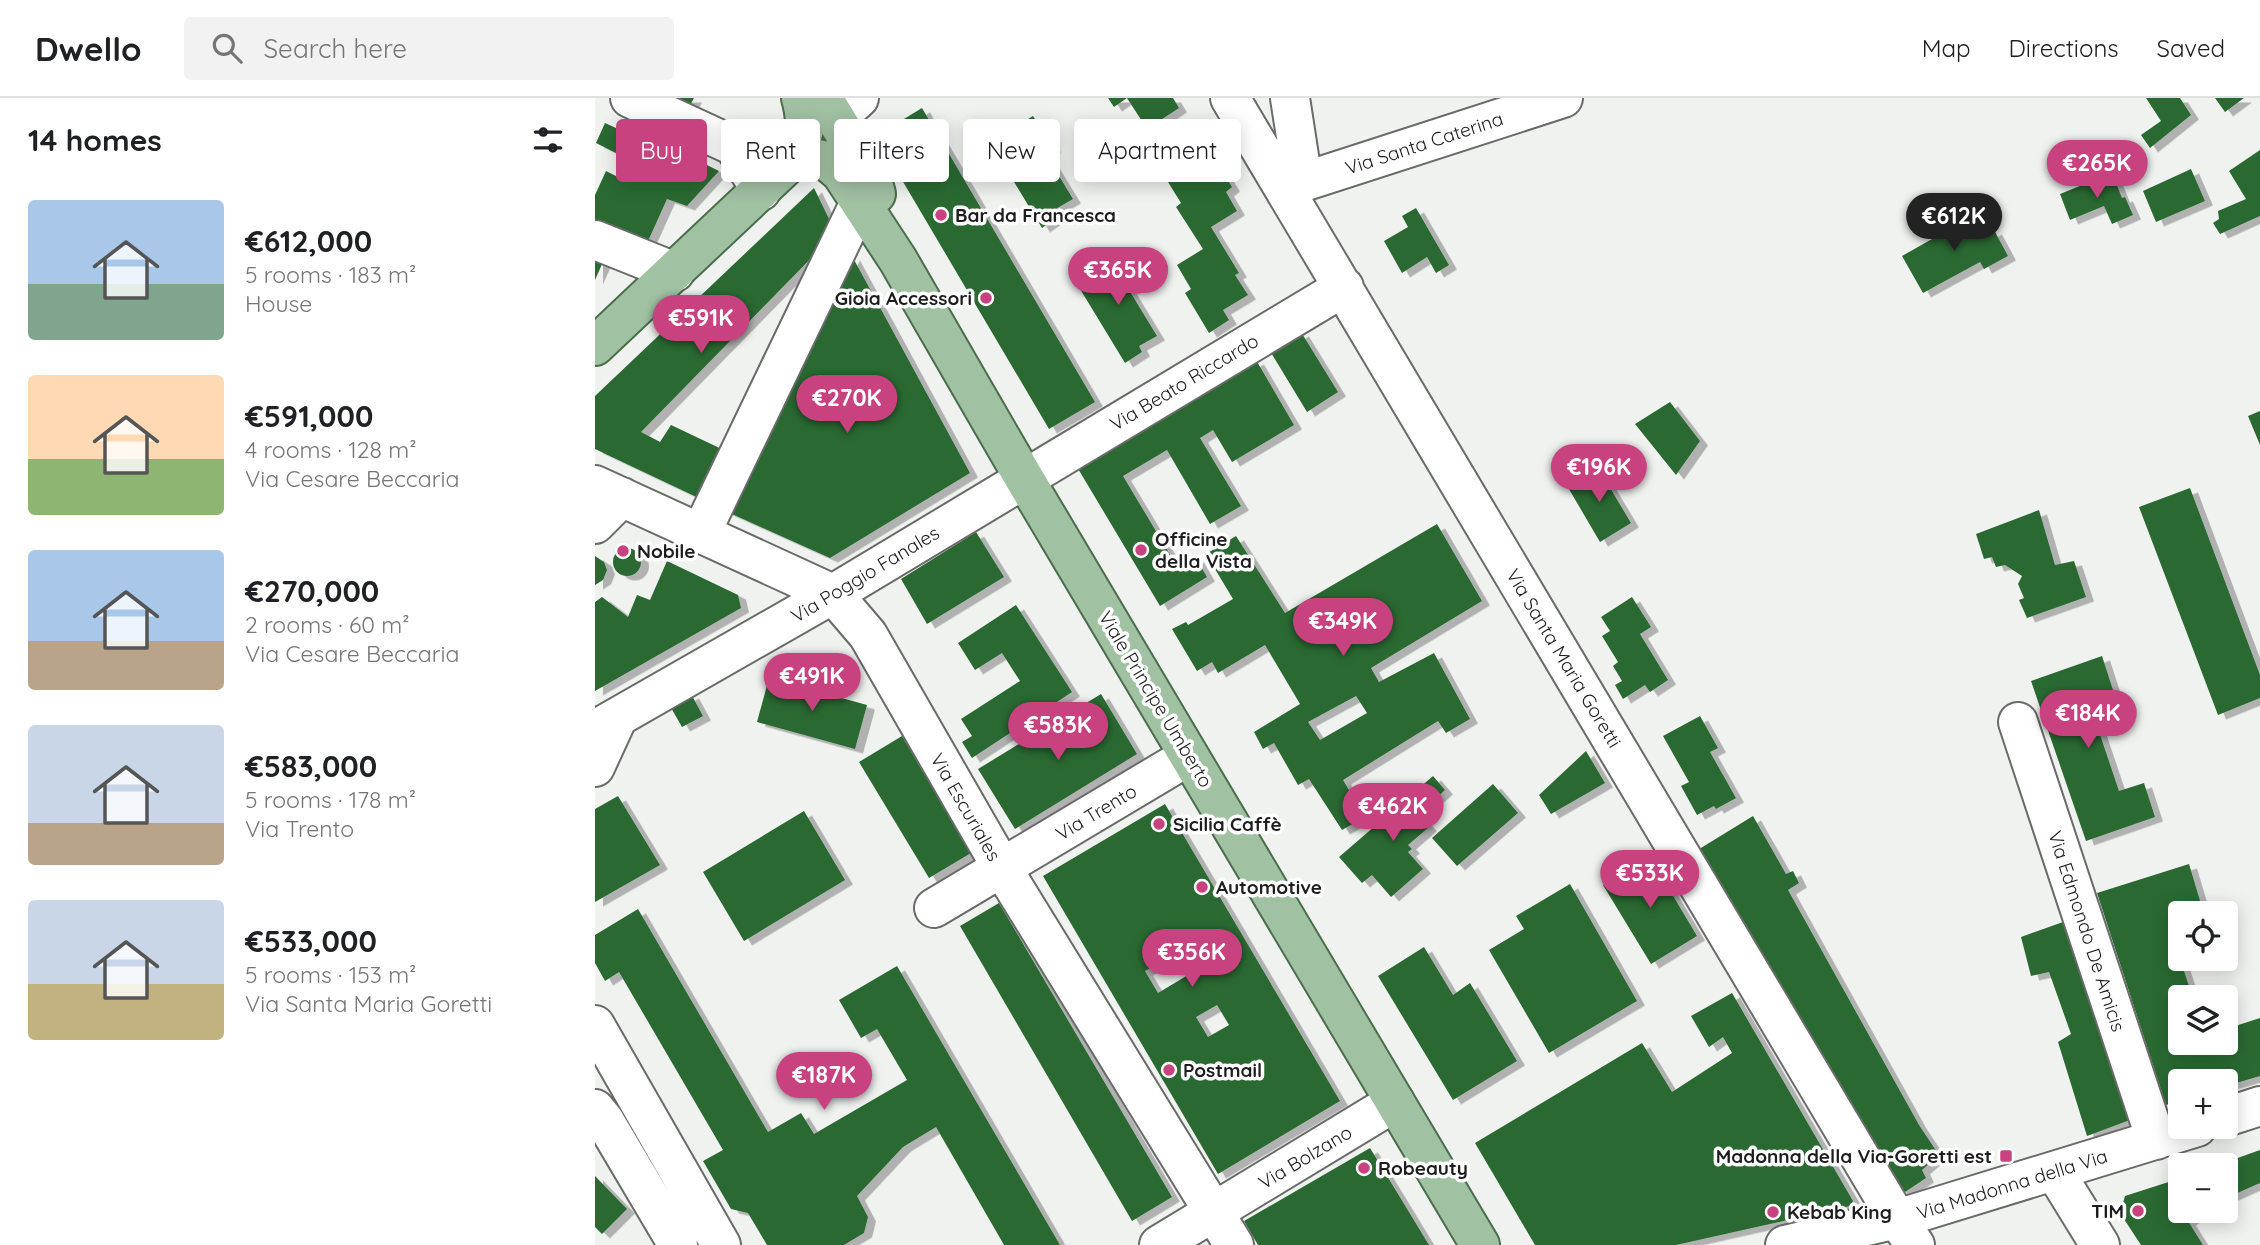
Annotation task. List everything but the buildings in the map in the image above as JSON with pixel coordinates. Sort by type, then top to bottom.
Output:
[{"type":"main road","points":[[801,98],[806,119]]},
{"type":"main road","points":[[839,105],[872,179],[898,260]]},
{"type":"main road","points":[[820,160],[827,162],[841,173],[898,260]]},
{"type":"main road","points":[[595,346],[770,182]]},
{"type":"main road","name":"Viale Principe Umberto","points":[[898,260],[1024,478],[1480,1245]]},
{"type":"street","points":[[630,98],[734,146],[761,191]]},
{"type":"street","name":"Via Santa Maria Goretti","points":[[1230,98],[1295,187],[1344,287],[1906,1232]]},
{"type":"street","points":[[1290,98],[1295,187]]},
{"type":"street","name":"Via Santa Caterina","points":[[1295,187],[1563,98]]},
{"type":"street","points":[[701,533],[860,202]]},
{"type":"street","points":[[595,240],[675,272]]},
{"type":"street","name":"Via Beato Riccardo","points":[[1024,478],[1344,287]]},
{"type":"street","name":"Via Poggio Fanales","points":[[607,724],[833,594],[1024,478]]},
{"type":"street","points":[[595,524],[608,491]]},
{"type":"street","name":"Via Escuriales","points":[[608,491],[833,594],[868,635],[1002,868],[1234,1245]]},
{"type":"street","name":"Via Edmondo De Amicis","points":[[2018,722],[2156,1140]]},
{"type":"street","points":[[595,767],[607,724]]},
{"type":"street","name":"Via Trento","points":[[934,908],[1189,756]]},
{"type":"street","points":[[595,1025],[721,1245]]},
{"type":"street","name":"Via Bolzano","points":[[1159,1245],[1395,1102]]},
{"type":"street","points":[[2238,1114],[2260,1106]]},
{"type":"street","points":[[595,1109],[678,1245]]},
{"type":"street","name":"Via Madonna della Via","points":[[1785,1245],[1906,1232],[2055,1172],[2168,1136]]},
{"type":"street","points":[[2055,1172],[2100,1245]]},
{"type":"place","name":"Bar da Francesca","points":[[941,215]]},
{"type":"place","name":"Gioia Accessori","points":[[986,298]]},
{"type":"place","name":"Officine della Vista","points":[[1141,550]]},
{"type":"place","name":"Nobile","points":[[623,551]]},
{"type":"place","name":"Sicilia Caffè","points":[[1159,824]]},
{"type":"place","name":"Automotive","points":[[1202,887]]},
{"type":"place","name":"Postmail","points":[[1169,1070]]},
{"type":"place","name":"Madonna della Via-Goretti est","points":[[2006,1156]]},
{"type":"place","name":"Robeauty","points":[[1364,1168]]},
{"type":"place","name":"TIM","points":[[2138,1211]]},
{"type":"place","name":"Kebab King","points":[[1773,1212]]}]
